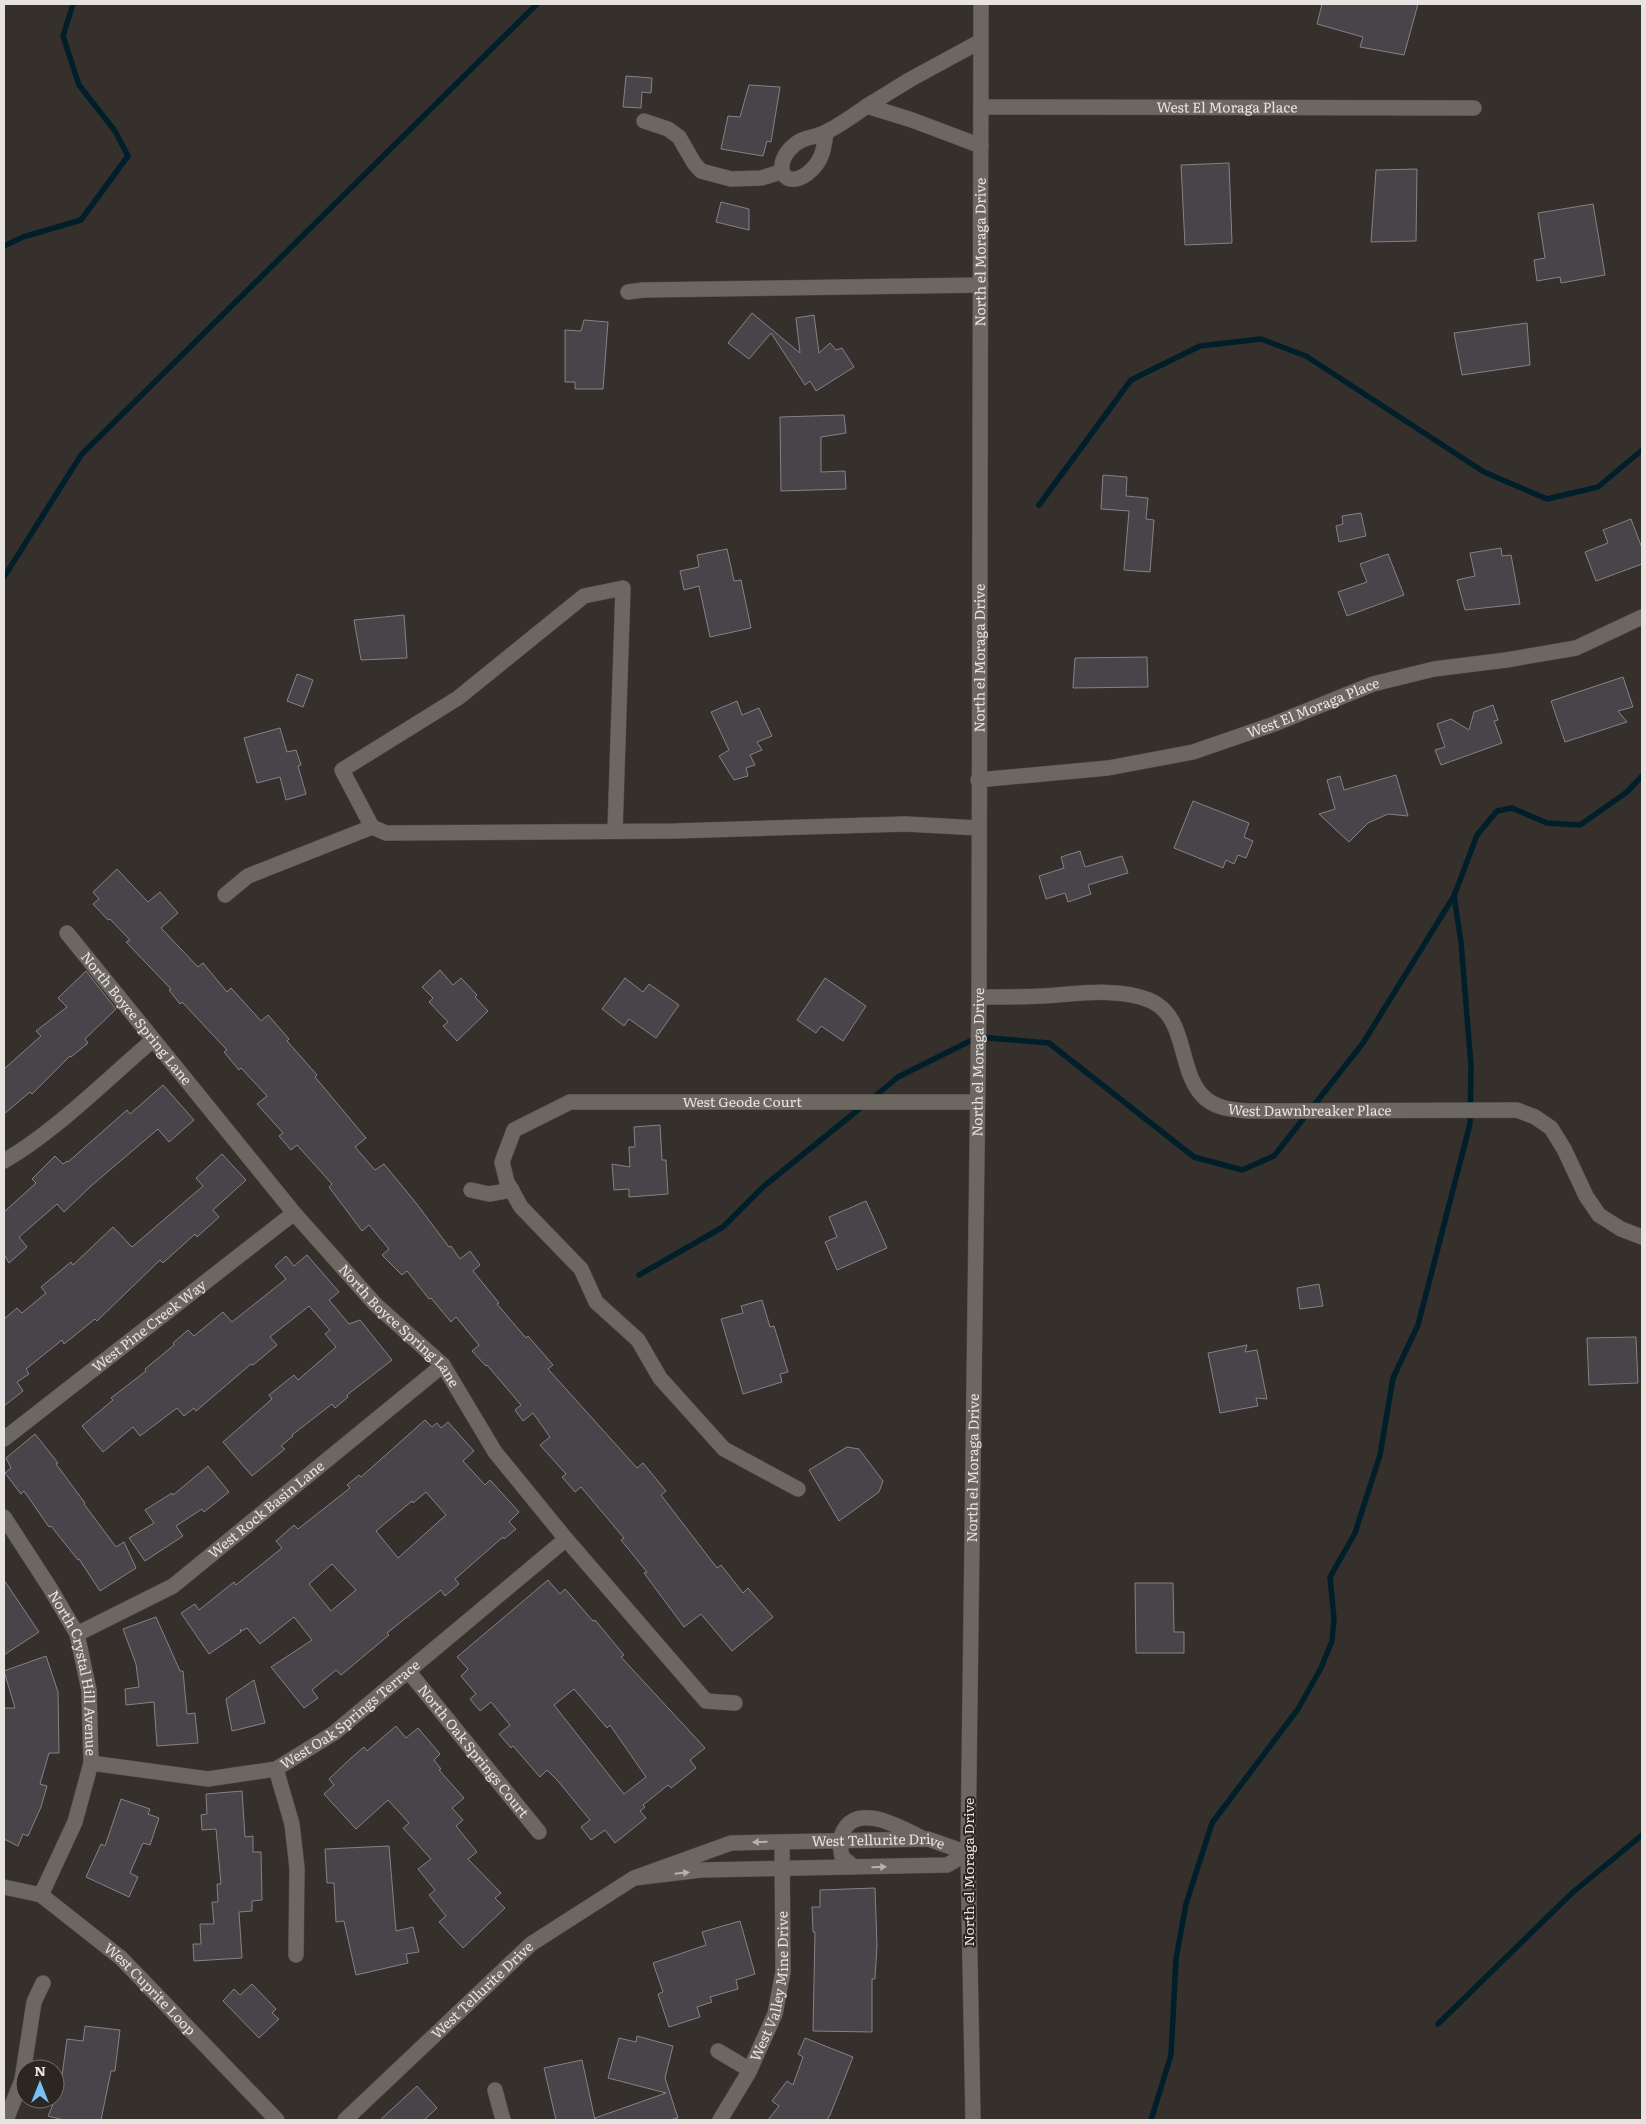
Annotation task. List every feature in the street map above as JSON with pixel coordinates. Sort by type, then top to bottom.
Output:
[{"type":"street","name":"North el Moraga Drive","points":[[973,2120],[968,1853],[979,997],[981,4]]},
{"type":"street","points":[[826,133],[824,152],[815,168],[805,176],[794,180],[786,177],[781,172],[780,166],[790,149],[804,138],[826,133],[910,79],[981,41]]},
{"type":"street","points":[[867,106],[912,120],[981,146]]},
{"type":"street","name":"West El Moraga Place","points":[[981,107],[1474,108]]},
{"type":"street","points":[[644,121],[668,129],[679,137],[694,163],[701,171],[731,179],[761,178],[781,172]]},
{"type":"street","points":[[628,292],[643,290],[980,284]]},
{"type":"street","points":[[615,831],[623,588],[584,596],[458,698],[342,770],[372,827],[386,833],[615,831],[906,824],[978,828]]},
{"type":"street","name":"West El Moraga Place","points":[[978,780],[1108,768],[1193,752],[1274,724],[1373,684],[1434,668],[1506,660],[1576,648],[1642,617]]},
{"type":"street","points":[[225,895],[248,876],[372,827]]},
{"type":"street","name":"North Boyce Spring Lane","points":[[67,933],[294,1213],[375,1304],[443,1365],[495,1452],[566,1539],[706,1701],[735,1703]]},
{"type":"street","name":"West Dawnbreaker Place","points":[[979,997],[1105,992],[1132,995],[1150,1001],[1166,1013],[1177,1032],[1196,1087],[1206,1100],[1225,1108],[1250,1111],[1517,1110],[1535,1117],[1551,1128],[1564,1149],[1586,1196],[1599,1215],[1621,1229],[1642,1237]]},
{"type":"street","points":[[4,1161],[18,1153],[53,1126],[153,1040]]},
{"type":"street","name":"West Geode Court","points":[[512,1190],[507,1182],[502,1162],[514,1130],[570,1102],[977,1102]]},
{"type":"street","points":[[471,1190],[489,1194],[512,1190],[521,1207],[581,1269],[596,1302],[638,1340],[660,1378],[724,1449],[798,1490]]},
{"type":"street","name":"West Pine Creek Way","points":[[4,1440],[294,1213]]},
{"type":"street","name":"West Rock Basin Lane","points":[[77,1634],[173,1586],[443,1365]]},
{"type":"street","name":"North Crystal Hill Avenue","points":[[4,1517],[77,1634],[89,1690],[91,1764],[75,1822],[41,1894]]},
{"type":"street","name":"West Oak Springs Terrace","points":[[91,1764],[208,1779],[276,1769],[334,1733],[566,1539]]},
{"type":"street","name":"North Oak Springs Court","points":[[409,1672],[539,1832]]},
{"type":"street","points":[[276,1769],[292,1824],[297,1868],[296,1955]]},
{"type":"street","points":[[854,1868],[842,1857],[840,1841],[847,1825],[859,1818],[887,1821],[926,1840]]},
{"type":"street","name":"West Tellurite Drive","points":[[345,2120],[531,1944],[634,1878],[731,1842],[926,1840],[968,1853]]},
{"type":"street","name":"West Valley Mine Drive","points":[[720,2120],[750,2070],[775,2014],[783,1972],[782,1842]]},
{"type":"street","name":"West Tellurite Drive","points":[[634,1878],[701,1870],[947,1865],[968,1853]]},
{"type":"street","name":"West Cuprite Loop","points":[[4,1887],[41,1894],[121,1958],[277,2120]]},
{"type":"street","points":[[6,2120],[22,2080],[34,2002],[43,1983]]},
{"type":"street","points":[[718,2051],[750,2070]]},
{"type":"street","points":[[495,2090],[502,2120]]},
{"type":"building","points":[[1322,4],[1418,4],[1404,55],[1360,47],[1363,37],[1317,24]]},
{"type":"building","points":[[626,76],[652,78],[651,93],[642,92],[641,108],[623,107]]},
{"type":"building","points":[[749,85],[780,87],[771,142],[767,141],[763,156],[721,149],[728,116],[740,117]]},
{"type":"building","points":[[1229,163],[1232,243],[1185,245],[1181,165]]},
{"type":"building","points":[[1417,169],[1416,241],[1371,242],[1376,170]]},
{"type":"building","points":[[721,202],[749,209],[749,230],[716,222]]},
{"type":"building","points":[[1593,204],[1605,275],[1561,283],[1560,277],[1537,281],[1534,260],[1545,258],[1538,213]]},
{"type":"building","points":[[752,313],[800,353],[796,318],[814,315],[819,353],[830,343],[836,350],[842,348],[854,367],[816,391],[810,381],[805,385],[771,333],[749,359],[728,343]]},
{"type":"building","points":[[584,320],[608,322],[603,389],[575,389],[575,382],[565,382],[565,330],[581,331]]},
{"type":"building","points":[[1527,323],[1530,365],[1462,375],[1454,333]]},
{"type":"building","points":[[844,415],[846,433],[821,437],[821,472],[845,471],[846,489],[781,491],[780,417]]},
{"type":"building","points":[[1103,475],[1127,477],[1126,496],[1148,498],[1146,519],[1154,520],[1150,572],[1124,570],[1129,511],[1101,509]]},
{"type":"building","points":[[1361,513],[1366,536],[1339,542],[1336,526],[1343,524],[1342,516]]},
{"type":"building","points":[[1631,519],[1642,548],[1642,564],[1596,581],[1585,552],[1608,543],[1603,530]]},
{"type":"building","points":[[1501,548],[1502,556],[1511,555],[1520,604],[1465,610],[1457,580],[1475,576],[1470,553]]},
{"type":"building","points":[[727,549],[734,581],[741,580],[751,628],[710,637],[699,586],[684,590],[680,571],[699,567],[697,555]]},
{"type":"building","points":[[1388,554],[1404,595],[1347,616],[1338,592],[1367,582],[1360,564]]},
{"type":"building","points":[[404,615],[407,658],[361,660],[354,620]]},
{"type":"building","points":[[1147,657],[1148,687],[1073,688],[1075,658]]},
{"type":"building","points":[[297,674],[313,680],[303,707],[287,701]]},
{"type":"building","points":[[1623,677],[1633,707],[1618,711],[1627,722],[1565,742],[1551,701]]},
{"type":"building","points":[[737,701],[742,715],[759,708],[772,736],[757,742],[762,750],[750,755],[755,765],[746,768],[748,776],[734,780],[719,756],[729,750],[711,712]]},
{"type":"building","points":[[1493,705],[1498,720],[1494,721],[1502,743],[1441,765],[1435,750],[1445,747],[1437,724],[1451,719],[1469,730],[1474,712]]},
{"type":"building","points":[[280,728],[287,752],[296,750],[301,765],[298,766],[306,794],[286,800],[280,777],[257,783],[244,738]]},
{"type":"building","points":[[1396,775],[1408,816],[1388,814],[1368,823],[1349,842],[1319,814],[1335,809],[1327,780],[1340,776],[1344,790]]},
{"type":"building","points":[[1193,801],[1249,823],[1244,837],[1253,841],[1246,858],[1238,855],[1234,864],[1226,860],[1223,868],[1174,848]]},
{"type":"building","points":[[1080,851],[1085,867],[1122,856],[1128,873],[1088,885],[1091,894],[1068,902],[1065,893],[1046,899],[1039,876],[1064,868],[1061,857]]},
{"type":"building","points":[[117,869],[148,902],[160,892],[178,913],[161,928],[198,967],[203,963],[227,992],[231,988],[261,1021],[268,1015],[289,1039],[287,1041],[317,1075],[315,1077],[366,1138],[355,1147],[375,1170],[384,1164],[460,1259],[470,1251],[480,1265],[473,1271],[499,1303],[497,1304],[526,1338],[528,1336],[553,1365],[548,1369],[637,1468],[643,1463],[666,1491],[661,1495],[717,1568],[721,1565],[743,1593],[748,1588],[773,1617],[732,1651],[701,1614],[684,1627],[644,1573],[647,1572],[621,1540],[624,1538],[581,1487],[575,1492],[562,1477],[566,1474],[540,1445],[550,1437],[533,1413],[523,1421],[515,1410],[521,1405],[487,1365],[472,1351],[479,1345],[456,1317],[451,1322],[431,1298],[429,1299],[407,1271],[402,1275],[382,1255],[389,1249],[369,1225],[362,1231],[329,1187],[332,1184],[297,1145],[291,1150],[279,1136],[283,1133],[257,1104],[267,1096],[241,1068],[239,1070],[224,1052],[227,1050],[182,1002],[180,1004],[169,990],[171,989],[126,942],[130,940],[93,904],[99,899],[93,892]]},
{"type":"building","points":[[440,970],[453,985],[461,978],[477,995],[475,997],[488,1011],[457,1041],[443,1026],[448,1022],[429,1002],[433,998],[422,987]]},
{"type":"building","points":[[86,971],[116,1009],[85,1039],[88,1043],[70,1056],[32,1094],[30,1092],[4,1114],[4,1069],[41,1036],[36,1031],[67,1007],[58,998]]},
{"type":"building","points":[[625,978],[643,992],[649,984],[679,1005],[656,1038],[629,1019],[624,1026],[602,1009]]},
{"type":"building","points":[[825,978],[866,1006],[843,1041],[821,1026],[816,1033],[797,1020]]},
{"type":"building","points":[[163,1085],[194,1120],[169,1142],[158,1129],[91,1186],[64,1212],[57,1204],[19,1237],[27,1247],[9,1263],[4,1254],[4,1212],[36,1183],[32,1179],[55,1156],[63,1164],[68,1162],[127,1110],[130,1114]]},
{"type":"building","points":[[660,1125],[662,1160],[666,1160],[668,1194],[629,1197],[629,1189],[614,1190],[612,1164],[630,1167],[629,1147],[635,1147],[634,1127]]},
{"type":"building","points":[[222,1154],[246,1180],[213,1210],[219,1217],[197,1237],[195,1234],[163,1263],[160,1260],[97,1321],[95,1319],[64,1344],[62,1340],[26,1369],[29,1374],[17,1382],[23,1391],[4,1406],[4,1319],[17,1308],[22,1313],[46,1293],[41,1287],[71,1262],[73,1265],[113,1227],[132,1247],[203,1186],[196,1178]]},
{"type":"building","points":[[866,1201],[887,1248],[837,1270],[825,1242],[837,1237],[829,1217]]},
{"type":"building","points":[[307,1255],[339,1292],[329,1300],[349,1324],[360,1320],[392,1360],[347,1395],[348,1397],[335,1408],[332,1404],[292,1435],[281,1446],[285,1449],[252,1476],[223,1442],[272,1399],[269,1395],[294,1375],[298,1380],[336,1347],[325,1334],[330,1330],[309,1306],[270,1337],[277,1345],[253,1365],[251,1364],[196,1411],[194,1408],[184,1416],[177,1408],[140,1436],[133,1427],[103,1452],[82,1426],[113,1400],[111,1398],[146,1371],[145,1369],[174,1345],[173,1343],[188,1330],[194,1336],[223,1312],[232,1322],[286,1279],[275,1266],[286,1256],[294,1266]]},
{"type":"building","points":[[1319,1284],[1323,1306],[1300,1309],[1297,1288]]},
{"type":"building","points":[[762,1300],[770,1327],[774,1326],[788,1372],[780,1374],[782,1382],[743,1394],[721,1319],[743,1313],[741,1306]]},
{"type":"building","points":[[1636,1337],[1638,1383],[1589,1385],[1587,1338]]},
{"type":"building","points":[[1247,1345],[1245,1352],[1257,1350],[1267,1399],[1256,1398],[1258,1406],[1220,1413],[1208,1353]]},
{"type":"building","points":[[425,1420],[432,1427],[437,1423],[441,1428],[448,1422],[474,1451],[463,1461],[485,1485],[490,1480],[519,1512],[509,1522],[516,1529],[504,1539],[503,1537],[455,1579],[459,1584],[445,1596],[441,1590],[387,1633],[389,1635],[341,1675],[336,1670],[312,1690],[318,1698],[304,1708],[271,1667],[312,1640],[294,1617],[260,1644],[247,1628],[242,1631],[240,1629],[241,1632],[209,1654],[181,1613],[195,1604],[199,1610],[234,1582],[236,1585],[282,1548],[276,1541],[294,1525],[298,1529],[350,1488],[347,1485],[359,1475],[361,1477]],"holes":[[[426,1492],[446,1515],[398,1558],[376,1531],[412,1501],[413,1503]],[[332,1564],[356,1590],[331,1611],[309,1584]]]},
{"type":"building","points":[[35,1434],[58,1463],[56,1464],[116,1547],[124,1542],[136,1568],[100,1591],[79,1559],[51,1526],[49,1527],[24,1491],[21,1494],[5,1473],[11,1468],[6,1458]]},
{"type":"building","points":[[847,1447],[859,1449],[883,1481],[879,1492],[839,1521],[809,1470]]},
{"type":"building","points":[[208,1466],[229,1492],[204,1512],[202,1509],[176,1526],[183,1536],[145,1561],[129,1538],[154,1523],[145,1510],[172,1493],[173,1495]]},
{"type":"building","points":[[4,1580],[39,1632],[4,1655]]},
{"type":"building","points":[[548,1580],[560,1594],[565,1589],[593,1621],[595,1620],[624,1655],[621,1657],[705,1748],[690,1760],[696,1768],[671,1788],[668,1785],[643,1805],[645,1807],[640,1811],[646,1818],[615,1843],[605,1830],[591,1840],[581,1827],[590,1820],[558,1781],[547,1770],[540,1777],[513,1746],[511,1748],[499,1734],[510,1725],[491,1702],[480,1711],[470,1699],[476,1694],[461,1676],[468,1669],[457,1657]],"holes":[[[574,1689],[607,1728],[610,1725],[646,1777],[624,1794],[554,1705]]]},
{"type":"building","points":[[1135,1583],[1173,1583],[1174,1632],[1184,1632],[1184,1653],[1136,1653]]},
{"type":"building","points":[[156,1617],[180,1671],[183,1671],[187,1714],[195,1713],[198,1743],[157,1746],[154,1702],[126,1705],[125,1689],[139,1687],[136,1664],[123,1629]]},
{"type":"building","points":[[46,1656],[58,1692],[59,1753],[49,1753],[40,1784],[47,1786],[41,1807],[28,1836],[23,1834],[18,1846],[4,1839],[4,1708],[15,1708],[4,1671]]},
{"type":"building","points":[[254,1680],[265,1723],[232,1731],[226,1699]]},
{"type":"building","points":[[396,1726],[406,1738],[418,1728],[440,1754],[434,1760],[441,1769],[439,1770],[464,1798],[452,1808],[463,1820],[456,1826],[477,1852],[468,1859],[501,1893],[495,1898],[505,1908],[463,1948],[439,1922],[446,1916],[429,1895],[435,1890],[418,1869],[431,1859],[403,1828],[409,1823],[388,1800],[356,1829],[324,1794],[334,1785],[329,1779],[350,1759],[364,1747],[367,1751]]},
{"type":"building","points":[[242,1791],[245,1837],[253,1836],[253,1852],[261,1852],[262,1900],[252,1901],[252,1911],[239,1912],[242,1958],[194,1961],[193,1944],[201,1944],[200,1924],[214,1924],[212,1902],[218,1902],[217,1884],[221,1884],[216,1829],[202,1830],[201,1815],[207,1814],[206,1794]]},
{"type":"building","points":[[121,1799],[150,1809],[148,1814],[159,1818],[150,1845],[143,1843],[130,1873],[138,1877],[129,1897],[86,1877],[101,1844],[105,1846]]},
{"type":"building","points":[[389,1846],[396,1931],[413,1927],[419,1952],[406,1954],[408,1963],[356,1975],[344,1921],[336,1922],[334,1883],[327,1883],[325,1849]]},
{"type":"building","points":[[875,1888],[877,1945],[875,1979],[872,1979],[872,2032],[813,2031],[815,1932],[813,1932],[812,1907],[820,1907],[820,1890]]},
{"type":"building","points":[[740,1921],[755,1974],[736,1980],[738,1989],[710,1997],[712,2002],[697,2007],[700,2017],[669,2027],[658,1994],[663,1992],[653,1963],[706,1945],[702,1932]]},
{"type":"building","points":[[252,1984],[276,2009],[272,2013],[279,2019],[259,2038],[223,2001],[234,1989],[240,1995]]},
{"type":"building","points":[[85,2026],[120,2030],[115,2071],[111,2071],[101,2120],[64,2120],[48,2116],[51,2109],[65,2109],[64,2059],[67,2039],[83,2041]]},
{"type":"building","points":[[637,2036],[673,2046],[665,2078],[678,2118],[669,2120],[595,2120],[595,2118],[666,2093],[608,2078],[619,2038],[636,2042]]},
{"type":"building","points":[[805,2038],[853,2057],[830,2115],[827,2120],[768,2120],[779,2106],[772,2101],[787,2081],[793,2085],[803,2057],[798,2054]]},
{"type":"building","points":[[582,2060],[595,2120],[556,2120],[544,2068]]},
{"type":"building","points":[[417,2086],[437,2108],[424,2120],[380,2120]]},
{"type":"waterway","points":[[4,246],[23,237],[81,220],[128,156],[115,131],[79,85],[63,36],[73,4]]},
{"type":"waterway","points":[[4,577],[81,455],[537,4]]},
{"type":"waterway","points":[[1039,505],[1131,380],[1200,346],[1261,339],[1306,356],[1484,472],[1547,499],[1598,487],[1642,450]]},
{"type":"waterway","points":[[1151,2120],[1171,2055],[1176,1959],[1186,1904],[1212,1823],[1298,1709],[1321,1668],[1332,1641],[1334,1619],[1330,1577],[1355,1533],[1380,1455],[1393,1378],[1418,1325],[1470,1124],[1471,1066],[1461,942],[1454,896],[1477,835],[1497,811],[1512,808],[1547,823],[1580,825],[1627,792],[1642,776]]},
{"type":"waterway","points":[[873,1098],[898,1077],[978,1037],[1049,1043],[1194,1157],[1242,1170],[1274,1156],[1363,1043],[1454,896]]},
{"type":"waterway","points":[[639,1275],[723,1227],[764,1186],[864,1105]]},
{"type":"waterway","points":[[1438,2024],[1572,1893],[1642,1835]]}]
